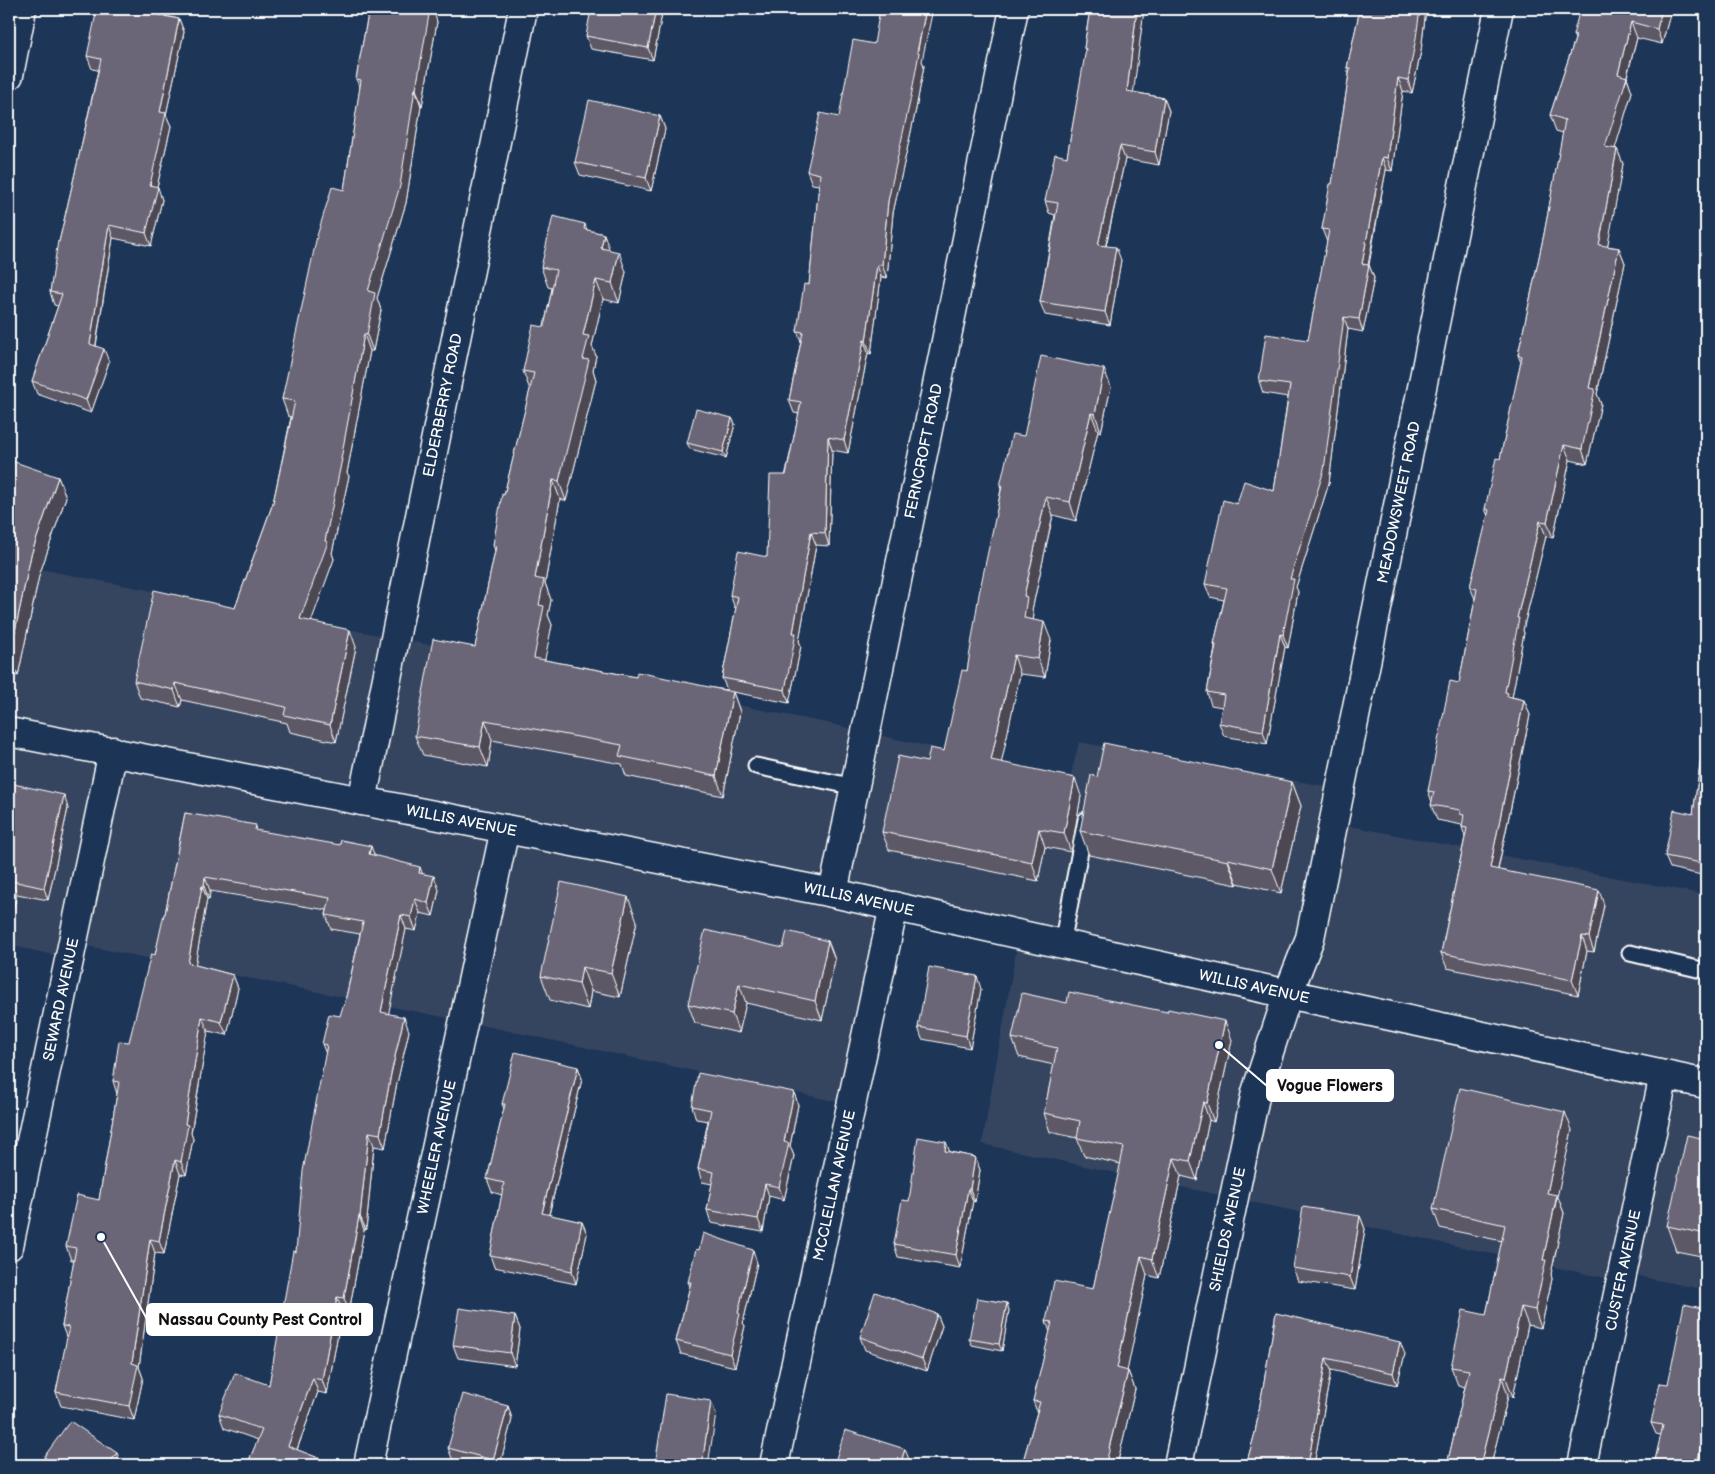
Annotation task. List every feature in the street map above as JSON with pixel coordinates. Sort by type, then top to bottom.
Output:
[{"type":"street","points":[[9,75],[22,9]]},
{"type":"street","name":"ELDERBERRY ROAD","points":[[362,801],[522,9]]},
{"type":"street","name":"FERNCROFT ROAD","points":[[833,893],[1014,9]]},
{"type":"street","name":"MEADOWSWEET ROAD","points":[[1288,994],[1310,938],[1499,9]]},
{"type":"street","name":"WILLIS AVENUE","points":[[9,732],[833,893],[1706,1084]]},
{"type":"street","name":"SEWARD AVENUE","points":[[9,1246],[113,751]]},
{"type":"street","name":"WHEELER AVENUE","points":[[368,1465],[505,829]]},
{"type":"street","name":"MCCLELLAN AVENUE","points":[[774,1465],[894,906]]},
{"type":"street","name":"SHIELDS AVENUE","points":[[1178,1465],[1256,1092],[1288,994]]},
{"type":"street","name":"CUSTER AVENUE","points":[[1582,1465],[1664,1075]]},
{"type":"lane","points":[[756,766],[855,787]]},
{"type":"lane","points":[[1062,944],[1088,810]]},
{"type":"lane","points":[[1630,953],[1706,972]]},
{"type":"shaded area","points":[[9,563],[743,706],[836,725],[1070,779],[1079,742],[1341,789],[1334,823],[1706,895],[1706,1290],[1627,1274],[1624,1282],[982,1144],[1019,934],[896,907],[848,1104],[453,1019],[72,943],[67,958],[9,945]]},
{"type":"building","points":[[97,9],[160,9],[159,15],[179,19],[160,112],[166,113],[150,185],[158,187],[146,233],[109,225],[90,344],[104,349],[86,400],[32,381],[62,294],[50,292],[58,241],[101,59],[87,56]]},
{"type":"building","points":[[369,9],[430,9],[400,186],[368,291],[375,293],[367,335],[364,334],[342,459],[325,541],[328,542],[300,619],[350,630],[330,725],[284,715],[286,707],[175,683],[174,690],[134,681],[154,590],[235,608],[273,503],[295,401],[282,399],[317,236],[332,187],[344,190],[361,80],[356,79]]},
{"type":"building","points":[[591,9],[656,9],[648,48],[586,36]]},
{"type":"building","points":[[880,9],[926,9],[917,52],[919,53],[911,97],[888,201],[882,265],[877,265],[866,341],[864,340],[844,440],[828,437],[825,533],[811,532],[793,633],[796,633],[785,690],[722,678],[738,597],[730,595],[738,551],[767,557],[770,475],[786,475],[801,402],[789,400],[803,332],[797,331],[804,284],[809,285],[820,174],[807,171],[820,113],[839,117],[853,40],[874,44]]},
{"type":"building","points":[[1090,9],[1137,9],[1127,91],[1164,98],[1155,152],[1120,146],[1098,245],[1116,247],[1105,312],[1040,302],[1058,203],[1045,201],[1055,154],[1067,157],[1086,49],[1084,48]]},
{"type":"building","points":[[1360,9],[1420,9],[1408,80],[1398,78],[1387,158],[1382,157],[1362,264],[1369,265],[1359,319],[1344,317],[1324,470],[1290,579],[1294,579],[1283,635],[1280,634],[1263,731],[1219,723],[1224,695],[1207,692],[1216,645],[1214,644],[1227,588],[1205,584],[1223,500],[1237,504],[1244,481],[1274,491],[1290,385],[1259,381],[1266,334],[1308,340],[1329,230],[1322,229],[1330,184],[1332,184],[1350,68],[1347,68]]},
{"type":"building","points":[[1580,9],[1662,9],[1657,29],[1631,22],[1618,74],[1627,77],[1605,147],[1617,149],[1599,245],[1619,248],[1589,388],[1595,389],[1582,449],[1564,445],[1547,522],[1540,521],[1517,618],[1519,618],[1505,692],[1508,693],[1507,696],[1524,700],[1490,868],[1599,890],[1589,937],[1582,936],[1572,980],[1441,953],[1467,828],[1462,827],[1464,815],[1460,814],[1460,810],[1431,805],[1434,792],[1428,791],[1450,681],[1459,683],[1477,589],[1470,587],[1489,510],[1485,509],[1496,458],[1500,459],[1522,356],[1518,355],[1544,234],[1565,120],[1550,115],[1576,36],[1573,35]]},
{"type":"building","points":[[589,100],[660,116],[646,178],[575,162]]},
{"type":"building","points":[[553,216],[585,224],[584,229],[604,234],[601,248],[619,252],[612,283],[596,280],[583,335],[589,336],[583,359],[589,360],[559,481],[553,480],[535,578],[544,580],[539,605],[544,606],[534,658],[636,677],[637,672],[733,692],[716,776],[619,756],[622,745],[485,720],[480,747],[415,736],[433,639],[475,647],[496,546],[493,545],[502,494],[504,495],[534,373],[523,371],[533,325],[544,327],[556,270],[541,267]]},
{"type":"building","points":[[1041,356],[1104,369],[1095,414],[1091,413],[1070,502],[1046,497],[1024,596],[1027,597],[1024,618],[1044,622],[1038,659],[1014,655],[991,760],[1075,778],[1064,833],[1039,829],[1032,862],[882,832],[898,756],[927,762],[930,748],[944,751],[962,670],[967,671],[979,594],[1012,434],[1024,436]]},
{"type":"building","points":[[696,409],[732,418],[723,452],[687,443]]},
{"type":"building","points":[[12,461],[58,477],[31,555],[9,655],[9,469]]},
{"type":"building","points":[[1706,698],[1706,709],[1703,708]]},
{"type":"building","points":[[1706,724],[1706,864],[1665,856],[1674,810],[1693,814]]},
{"type":"building","points":[[1104,743],[1292,782],[1272,869],[1080,831],[1091,775],[1097,777]]},
{"type":"building","points":[[9,783],[64,795],[44,888],[12,881],[9,896]]},
{"type":"building","points":[[185,813],[256,825],[255,830],[340,845],[341,840],[371,846],[369,854],[420,867],[419,873],[434,876],[428,903],[415,899],[411,917],[401,915],[381,1012],[404,1017],[380,1134],[369,1132],[360,1216],[344,1298],[337,1297],[322,1380],[313,1378],[288,1446],[321,1459],[318,1465],[247,1465],[262,1430],[219,1414],[235,1373],[269,1385],[293,1251],[296,1252],[303,1171],[327,1045],[322,1044],[329,1014],[340,1016],[344,1006],[363,922],[326,915],[330,898],[205,877],[188,963],[233,975],[221,1022],[202,1017],[185,1124],[188,1125],[181,1162],[175,1160],[159,1241],[150,1239],[132,1363],[138,1365],[129,1406],[56,1392],[69,1327],[62,1326],[76,1248],[66,1246],[77,1195],[99,1200],[119,1082],[113,1081],[119,1041],[129,1042],[151,954],[155,955]]},
{"type":"building","points":[[561,882],[628,897],[611,973],[582,967],[579,984],[541,976]]},
{"type":"building","points":[[705,930],[783,948],[787,931],[828,941],[815,1001],[739,984],[732,1014],[688,1004]]},
{"type":"building","points":[[929,967],[977,976],[966,1036],[918,1027]]},
{"type":"building","points":[[1069,992],[1167,1012],[1168,1009],[1225,1021],[1207,1103],[1203,1102],[1190,1161],[1174,1158],[1152,1259],[1141,1256],[1117,1368],[1128,1371],[1105,1465],[1035,1465],[1023,1461],[1040,1402],[1033,1401],[1052,1322],[1046,1321],[1054,1281],[1093,1289],[1124,1147],[1077,1138],[1080,1121],[1044,1113],[1057,1048],[1012,1038],[1022,993],[1067,1003]]},
{"type":"building","points":[[515,1052],[578,1067],[542,1213],[582,1222],[572,1271],[490,1255],[504,1183],[487,1179]]},
{"type":"building","points":[[698,1073],[794,1092],[784,1142],[789,1143],[779,1187],[765,1184],[758,1219],[707,1210],[714,1172],[698,1169],[711,1110],[692,1106]]},
{"type":"building","points":[[1460,1088],[1565,1112],[1547,1193],[1557,1195],[1543,1260],[1546,1260],[1535,1310],[1521,1307],[1506,1378],[1502,1377],[1480,1465],[1447,1465],[1469,1370],[1451,1367],[1463,1310],[1486,1315],[1505,1225],[1433,1209]]},
{"type":"building","points":[[1687,1135],[1706,1139],[1706,1234],[1667,1226]]},
{"type":"building","points":[[918,1137],[946,1142],[945,1151],[975,1157],[956,1255],[894,1244],[902,1200],[909,1201]]},
{"type":"building","points":[[1303,1207],[1360,1216],[1350,1277],[1293,1268]]},
{"type":"building","points":[[703,1233],[753,1250],[730,1354],[676,1341],[691,1282],[688,1282],[696,1249],[699,1250]]},
{"type":"building","points":[[875,1292],[937,1314],[922,1359],[860,1337]]},
{"type":"building","points":[[977,1298],[1007,1303],[999,1344],[969,1339]]},
{"type":"building","points":[[1684,1304],[1706,1309],[1706,1422],[1697,1465],[1654,1465],[1663,1425],[1651,1423],[1660,1383],[1668,1384]]},
{"type":"building","points":[[459,1308],[515,1316],[510,1353],[453,1345]]},
{"type":"building","points":[[1276,1313],[1400,1342],[1393,1373],[1326,1358],[1308,1465],[1246,1465],[1255,1433]]},
{"type":"building","points":[[463,1394],[508,1406],[493,1460],[448,1448]]},
{"type":"building","points":[[666,1394],[711,1401],[702,1465],[655,1465]]},
{"type":"building","points":[[70,1421],[117,1453],[108,1465],[55,1465],[44,1457]]},
{"type":"building","points":[[845,1430],[905,1449],[900,1465],[834,1465]]},
{"type":"place","name":"Vogue Flowers","points":[[1219,1045]]},
{"type":"place","name":"Nassau County Pest Control","points":[[101,1237]]}]
